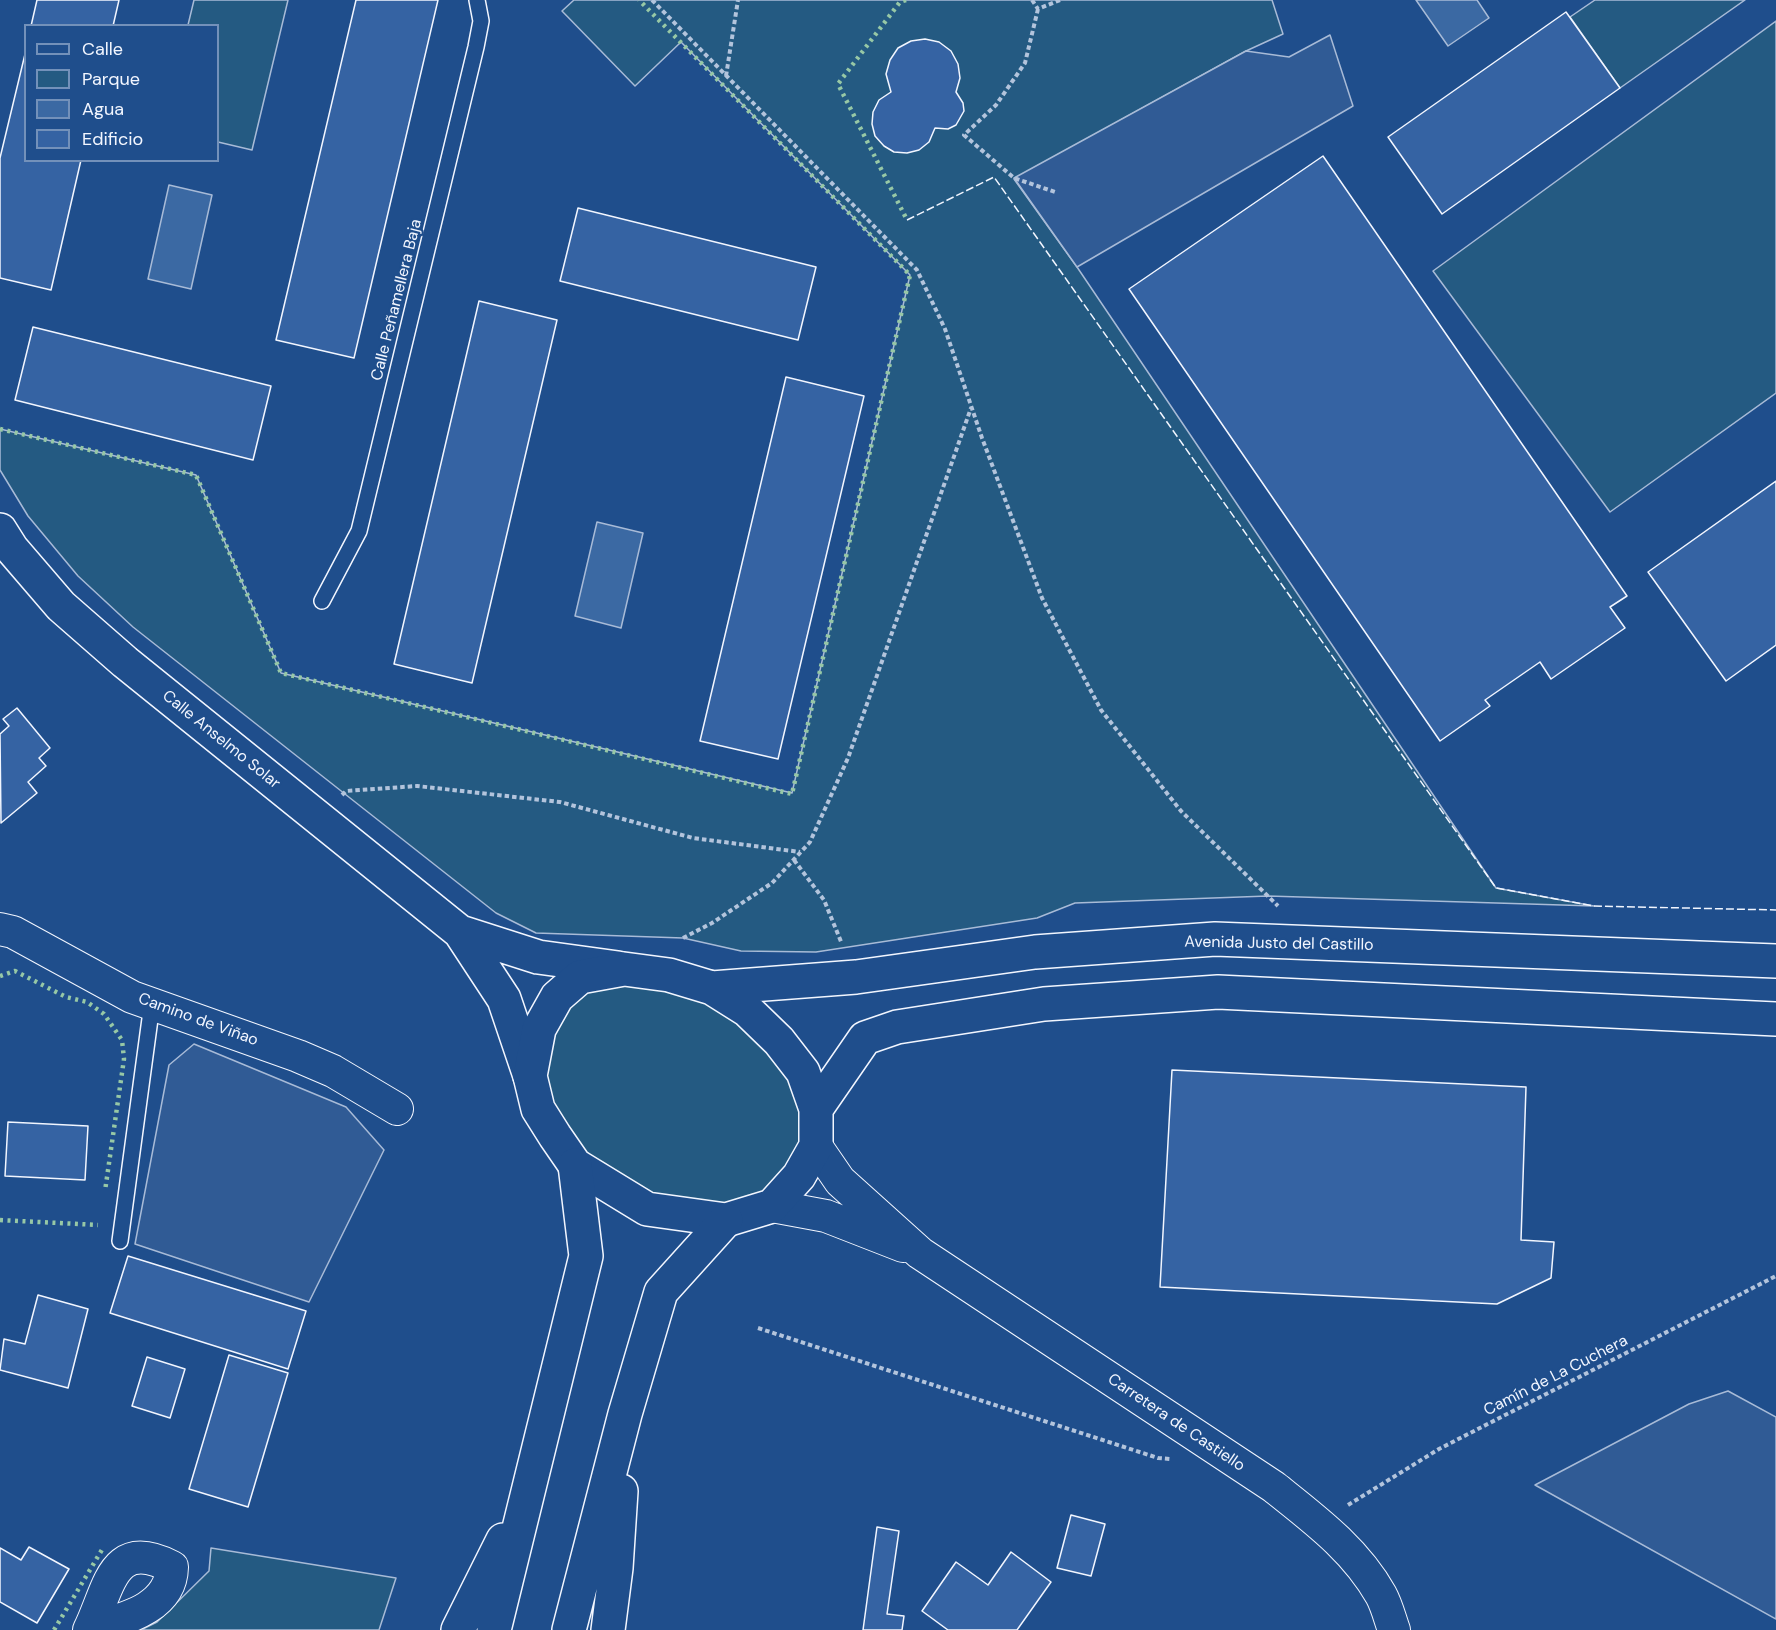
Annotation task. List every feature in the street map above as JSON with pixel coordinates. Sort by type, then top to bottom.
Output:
[{"type":"main road","name":"Calle Anselmo Solar","points":[[0,530],[12,549],[61,606],[117,655],[460,932],[504,999],[530,1076],[538,1109],[575,1165]]},
{"type":"main road","name":"Calle Anselmo Solar","points":[[460,932],[538,957],[669,975],[712,988]]},
{"type":"main road","name":"Avenida Justo del Castillo","points":[[712,988],[856,977],[1035,952],[1215,939],[1776,961]]},
{"type":"main road","points":[[530,1076],[539,1029],[557,997],[580,977],[624,969]]},
{"type":"main road","points":[[575,1165],[647,1209],[726,1220],[772,1206],[799,1176],[816,1146],[816,1109],[802,1072],[779,1041],[747,1010],[712,988]]},
{"type":"main road","points":[[816,1109],[865,1038],[897,1027],[1044,1004],[1218,992],[1776,1019]]},
{"type":"main road","points":[[494,1630],[586,1256],[575,1165]]},
{"type":"main road","points":[[569,1630],[661,1292],[726,1220]]},
{"type":"main road","points":[[608,1630],[616,1568],[626,1414]]},
{"type":"main road","points":[[458,1630],[532,1482]]},
{"type":"street","name":"Camino de Viñao","points":[[0,929],[13,932],[132,997],[298,1056],[333,1071],[397,1109]]},
{"type":"street","name":"Carretera de Castiello","points":[[816,1146],[840,1181],[920,1253],[1274,1487],[1319,1522],[1347,1548],[1381,1596],[1394,1630]]},
{"type":"street","name":"Carretera de Castiello","points":[[772,1206],[826,1216],[920,1253]]},
{"type":"lane","name":"Calle Peñamellera Baja","points":[[322,601],[359,531],[476,47],[481,21],[477,0]]},
{"type":"lane","points":[[120,1241],[152,1004]]},
{"type":"path","points":[[652,0],[917,270],[945,329],[971,408],[1042,598],[1101,710],[1181,811],[1279,907]]},
{"type":"path","points":[[726,76],[738,0]]},
{"type":"path","points":[[1032,0],[1038,9],[1025,63],[996,105],[964,135],[1014,178],[1056,192]]},
{"type":"path","points":[[1038,9],[1060,0]]},
{"type":"path","points":[[683,938],[712,923],[772,883],[810,842],[848,758],[971,408]]},
{"type":"path","points":[[336,800],[346,791],[428,787],[560,802],[693,838],[801,852]]},
{"type":"path","points":[[794,860],[824,900],[856,977]]},
{"type":"path","name":"Camín de La Cuchera","points":[[1351,1503],[1439,1449],[1776,1276]]},
{"type":"path","points":[[758,1328],[1158,1458],[1182,1460]]},
{"type":"green space","points":[[194,0],[288,0],[252,150],[219,142],[219,24],[188,24]]},
{"type":"green space","points":[[574,0],[1272,0],[1283,34],[1246,51],[1014,179],[1077,267],[1496,888],[1594,906],[1268,896],[1075,903],[1037,918],[816,952],[741,951],[683,938],[536,933],[496,913],[133,627],[78,576],[28,516],[0,470],[0,429],[196,475],[281,673],[792,793],[910,275],[681,42],[635,86],[562,11]]},
{"type":"green space","points":[[1595,0],[1745,0],[1620,88],[1570,17]]},
{"type":"green space","points":[[1776,21],[1776,393],[1610,512],[1433,271]]},
{"type":"green space","points":[[580,977],[712,988],[816,1109],[772,1206],[647,1209],[555,1136],[539,1029]]},
{"type":"green space","points":[[211,1548],[396,1578],[379,1630],[141,1630],[157,1622],[209,1571]]},
{"type":"shaded area","points":[[1330,35],[1353,106],[1077,267],[1014,178],[1246,51],[1289,57]]},
{"type":"shaded area","points":[[194,1044],[346,1107],[384,1150],[309,1302],[135,1244],[169,1065]]},
{"type":"shaded area","points":[[1728,1391],[1776,1417],[1776,1619],[1535,1485],[1689,1404]]},
{"type":"water","points":[[1416,0],[1477,0],[1489,18],[1448,46]]},
{"type":"water","points":[[169,185],[212,195],[191,289],[148,279]]},
{"type":"water","points":[[597,522],[643,533],[621,628],[575,616]]},
{"type":"building","points":[[37,0],[119,0],[113,24],[31,24]]},
{"type":"building","points":[[356,0],[438,0],[354,358],[276,340]]},
{"type":"building","points":[[1566,12],[1620,88],[1442,214],[1388,137]]},
{"type":"building","points":[[925,39],[939,42],[951,51],[958,64],[960,78],[956,92],[963,103],[964,111],[956,125],[948,129],[935,128],[929,142],[919,150],[907,153],[894,152],[884,146],[875,136],[872,124],[873,112],[879,100],[891,92],[886,74],[890,60],[898,48],[911,41]]},
{"type":"building","points":[[24,58],[24,162],[81,162],[51,290],[0,278],[0,158]]},
{"type":"building","points":[[1323,156],[1627,596],[1610,607],[1625,628],[1551,679],[1540,662],[1485,700],[1490,706],[1440,741],[1129,289]]},
{"type":"building","points":[[578,208],[816,267],[798,340],[560,281]]},
{"type":"building","points":[[479,301],[557,320],[472,683],[394,664]]},
{"type":"building","points":[[33,327],[271,386],[253,460],[15,400]]},
{"type":"building","points":[[786,377],[864,396],[778,759],[700,741]]},
{"type":"building","points":[[1776,481],[1776,645],[1726,681],[1648,572]]},
{"type":"building","points":[[17,708],[50,748],[39,758],[46,766],[28,782],[37,793],[1,823],[0,734],[9,726],[3,719]]},
{"type":"building","points":[[1172,1070],[1526,1087],[1521,1240],[1554,1242],[1551,1278],[1497,1304],[1160,1287]]},
{"type":"building","points":[[8,1122],[88,1126],[85,1180],[5,1176]]},
{"type":"building","points":[[128,1256],[306,1311],[288,1369],[110,1313]]},
{"type":"building","points":[[38,1295],[88,1309],[68,1388],[0,1370],[4,1339],[25,1344]]},
{"type":"building","points":[[229,1355],[288,1373],[248,1507],[189,1489]]},
{"type":"building","points":[[147,1357],[185,1369],[170,1418],[132,1406]]},
{"type":"building","points":[[1071,1515],[1105,1524],[1091,1576],[1057,1568]]},
{"type":"building","points":[[877,1527],[899,1531],[887,1614],[904,1616],[902,1630],[863,1630]]},
{"type":"building","points":[[29,1547],[69,1569],[37,1623],[0,1602],[0,1548],[21,1560]]},
{"type":"building","points":[[1011,1552],[1051,1582],[1017,1630],[948,1630],[922,1611],[956,1562],[988,1585]]},
{"type":"hedge","points":[[0,429],[196,475],[281,673],[792,794],[910,275],[639,0]]},
{"type":"hedge","points":[[906,0],[900,2],[838,84],[907,220]]},
{"type":"hedge","points":[[0,976],[15,971],[66,997],[87,1002],[104,1014],[122,1040],[124,1059],[105,1191]]},
{"type":"hedge","points":[[0,1220],[98,1225]]},
{"type":"hedge","points":[[54,1630],[103,1548]]},
{"type":"fence","points":[[907,220],[994,177],[1496,888],[1594,906],[1776,910]]}]
